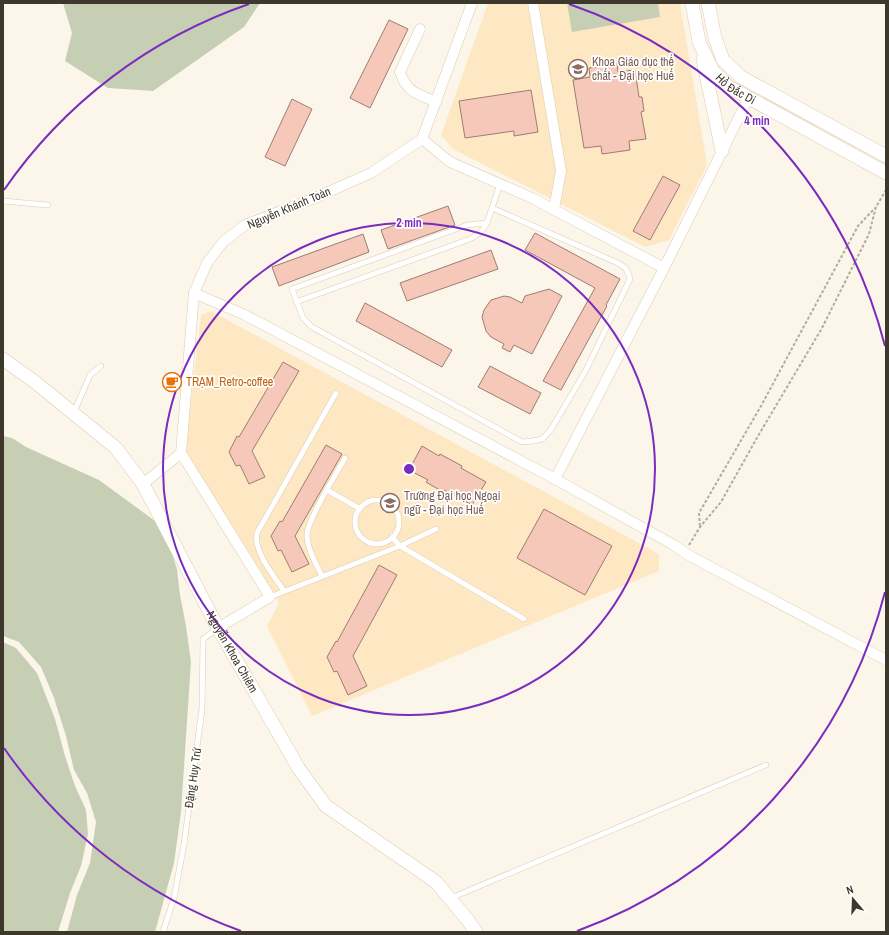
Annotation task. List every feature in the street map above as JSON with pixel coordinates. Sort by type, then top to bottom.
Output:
[{"type":"street","points":[[472,3],[422,139],[450,162],[554,209],[664,268]]},
{"type":"street","points":[[533,3],[561,171],[554,209]]},
{"type":"street","name":"Hồ Đắc Di","points":[[692,3],[699,42],[713,71],[729,87],[886,172]]},
{"type":"street","name":"Hồ Đắc Di","points":[[708,3],[715,38],[723,60],[741,77],[886,156]]},
{"type":"street","points":[[420,29],[400,72],[407,88],[436,102]]},
{"type":"street","points":[[699,42],[722,151]]},
{"type":"street","points":[[713,71],[723,60]]},
{"type":"street","points":[[555,479],[664,268],[749,97]]},
{"type":"street","points":[[782,116],[789,103]]},
{"type":"street","name":"Nguyễn Khánh Toàn","points":[[181,453],[194,293],[207,263],[223,242],[245,225],[317,197],[371,173],[422,139]]},
{"type":"street","points":[[194,293],[245,315],[555,479],[684,552],[886,660]]},
{"type":"street","name":"Nguyễn Khoa Chiêm","points":[[3,359],[35,382],[116,448],[144,484],[218,628],[299,769],[326,806],[436,882],[476,932]]},
{"type":"street","points":[[144,484],[181,453],[270,597],[218,628]]},
{"type":"lane","points":[[296,302],[470,239],[480,232],[487,223],[500,184]]},
{"type":"lane","points":[[3,201],[48,205]]},
{"type":"lane","points":[[487,223],[467,225],[292,289],[303,318],[312,327],[522,442],[542,439],[550,431],[585,372],[630,279],[628,271],[624,266],[492,208]]},
{"type":"lane","points":[[73,413],[90,375],[101,366]]},
{"type":"lane","points":[[284,591],[260,554],[255,539],[256,533],[336,393]]},
{"type":"lane","points":[[322,576],[312,554],[307,535],[307,527],[345,458]]},
{"type":"lane","points":[[327,490],[360,509]]},
{"type":"lane","points":[[378,500],[386,502],[393,507],[398,514],[399,522],[397,530],[392,538],[377,544],[368,542],[361,537],[357,530],[355,521],[357,513],[360,509],[368,502],[378,500]]},
{"type":"lane","points":[[270,597],[400,546],[436,529]]},
{"type":"lane","points":[[392,538],[400,546],[524,619]]},
{"type":"lane","name":"Đặng Huy Trứ","points":[[163,932],[174,898],[184,844],[202,709],[203,640],[218,628]]},
{"type":"lane","points":[[450,898],[766,765]]},
{"type":"path","points":[[700,527],[700,513],[858,226],[876,207],[886,190]]},
{"type":"path","points":[[684,552],[700,527],[721,502],[822,328],[869,234],[876,207]]},
{"type":"shaded area","name":"Khoa Giáo dục thể chất - Đại học Huế","points":[[488,3],[680,3],[707,165],[669,240],[645,247],[453,149],[441,135]]},
{"type":"shaded area","name":"Trường Đại học Ngoại ngữ - Đại học Huế","points":[[211,311],[659,554],[659,571],[312,716],[267,626],[279,603],[185,451],[201,315]]},
{"type":"green space","points":[[63,3],[260,3],[244,27],[153,91],[108,88],[65,61],[72,33]]},
{"type":"green space","points":[[567,3],[658,3],[660,17],[572,32]]},
{"type":"green space","points":[[3,436],[12,438],[26,447],[99,480],[155,521],[167,539],[177,569],[191,662],[181,812],[174,863],[155,932],[67,932],[77,895],[90,863],[96,822],[87,793],[74,770],[66,736],[54,698],[41,667],[19,642],[3,636]]},
{"type":"green space","points":[[3,642],[16,648],[37,673],[55,719],[75,786],[86,810],[88,834],[81,866],[70,893],[58,932],[3,932]]},
{"type":"building","points":[[389,20],[408,29],[370,108],[350,98]]},
{"type":"building","points":[[617,64],[618,72],[635,70],[639,97],[642,97],[644,111],[641,112],[646,139],[629,141],[630,150],[602,154],[601,146],[584,148],[573,80],[590,77],[589,68]]},
{"type":"building","points":[[531,90],[538,132],[514,136],[514,131],[465,138],[459,101]]},
{"type":"building","points":[[292,99],[312,109],[285,166],[265,157]]},
{"type":"building","points":[[663,176],[680,185],[650,240],[633,231]]},
{"type":"building","points":[[448,206],[455,225],[388,249],[381,230]]},
{"type":"building","points":[[535,233],[620,279],[561,390],[543,381],[595,288],[525,250]]},
{"type":"building","points":[[363,234],[369,252],[279,286],[272,267]]},
{"type":"building","points":[[491,250],[498,269],[407,301],[400,283]]},
{"type":"building","points":[[549,289],[562,296],[532,354],[514,345],[510,352],[502,348],[504,344],[491,337],[486,331],[482,317],[484,310],[491,300],[504,296],[510,297],[522,303],[525,296]]},
{"type":"building","points":[[365,303],[452,350],[442,367],[356,321]]},
{"type":"building","points":[[283,362],[299,371],[252,451],[265,477],[249,484],[240,465],[236,466],[229,452],[237,436],[239,437]]},
{"type":"building","points":[[490,366],[541,393],[530,414],[478,387]]},
{"type":"building","points":[[326,445],[342,454],[295,536],[309,564],[292,572],[281,550],[278,551],[271,536],[280,521],[282,522]]},
{"type":"building","points":[[422,446],[439,456],[440,454],[462,466],[461,468],[486,482],[472,505],[444,490],[443,492],[426,482],[428,480],[409,470]]},
{"type":"building","points":[[544,509],[612,546],[585,595],[517,558]]},
{"type":"building","points":[[379,565],[397,575],[353,656],[367,686],[348,695],[337,671],[334,672],[327,657],[336,641],[337,642]]},
{"type":"place","name":"Khoa Giáo dục thể chất - Đại học Huế","points":[[578,69]]},
{"type":"place","name":"TRẠM_Retro-coffee","points":[[172,382]]},
{"type":"place","name":"Trường Đại học Ngoại ngữ - Đại học Huế","points":[[390,503]]}]
